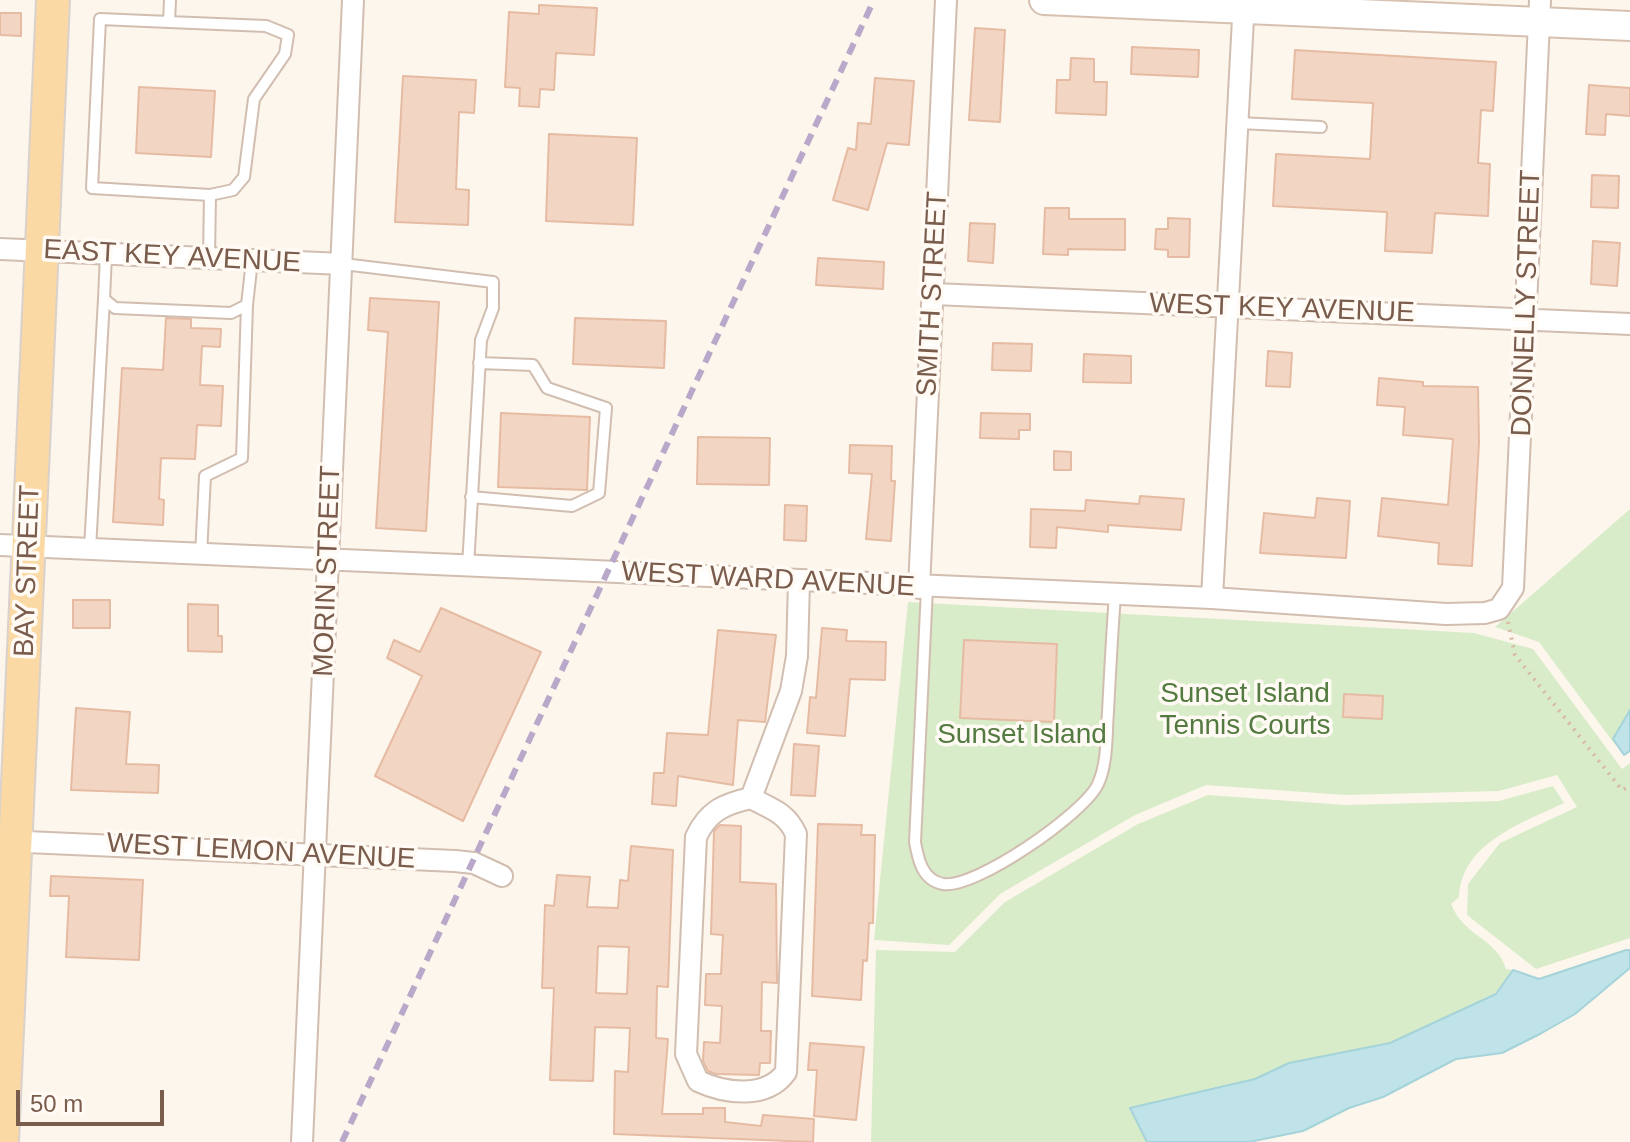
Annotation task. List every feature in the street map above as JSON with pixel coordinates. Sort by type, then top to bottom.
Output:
[{"type":"main road","name":"BAY STREET","points":[[2,1142],[15,546],[42,251],[53,0]]},
{"type":"street","name":"MORIN STREET","points":[[302,1142],[353,0]]},
{"type":"street","name":"SMITH STREET","points":[[923,588],[946,0]]},
{"type":"street","points":[[1044,0],[1539,11],[1630,26]]},
{"type":"street","points":[[1212,598],[1244,4]]},
{"type":"street","name":"DONNELLY STREET","points":[[1505,604],[1513,588],[1539,11]]},
{"type":"street","name":"EAST KEY AVENUE","points":[[0,249],[343,264]]},
{"type":"street","name":"WEST KEY AVENUE","points":[[934,294],[1630,324]]},
{"type":"street","name":"WEST WARD AVENUE","points":[[15,546],[923,588],[1212,598],[1446,614],[1485,613],[1505,604]]},
{"type":"street","points":[[751,798],[791,691],[799,581]]},
{"type":"street","points":[[751,798],[781,812],[790,820],[796,834],[786,1072],[779,1083],[761,1091],[728,1090],[698,1081],[686,1054],[696,837],[714,811],[726,804],[751,798]]},
{"type":"street","name":"WEST LEMON AVENUE","points":[[8,841],[474,863],[502,876]]},
{"type":"lane","points":[[169,22],[170,0]]},
{"type":"lane","points":[[100,19],[266,26],[288,35],[285,54],[254,99],[244,177],[233,190],[210,195],[92,188],[100,19]]},
{"type":"lane","points":[[1239,123],[1321,127]]},
{"type":"lane","points":[[209,258],[210,195]]},
{"type":"lane","points":[[90,549],[106,254]]},
{"type":"lane","points":[[201,555],[205,476],[242,458],[247,305],[252,260]]},
{"type":"lane","points":[[343,264],[493,282],[493,308],[481,340],[468,567]]},
{"type":"lane","points":[[104,299],[115,308],[231,313],[247,305]]},
{"type":"lane","points":[[471,497],[572,506],[599,493],[606,408],[547,388],[533,365],[479,363]]},
{"type":"lane","points":[[923,588],[915,842],[918,862],[927,875],[940,884],[952,885],[970,879],[1038,841],[1072,816],[1093,795],[1103,770],[1105,752],[1115,595]]},
{"type":"path","points":[[1505,604],[1515,655],[1622,790],[1630,786]]},
{"type":"green space","points":[[1630,509],[1630,710],[1613,739],[1616,746],[1539,642],[1495,627]]},
{"type":"green space","name":"Sunset Island","points":[[908,602],[1474,633],[1533,649],[1622,769],[1630,763],[1630,938],[1536,969],[1467,915],[1468,884],[1500,843],[1577,807],[1557,775],[1499,791],[1345,795],[1206,785],[1135,815],[1000,894],[949,945],[874,940]]},
{"type":"green space","points":[[1553,786],[1564,803],[1514,827],[1483,849],[1471,862],[1462,878],[1459,897],[1451,904],[1464,924],[1495,950],[1506,969],[1513,970],[1497,994],[1390,1043],[1289,1063],[1255,1079],[1131,1109],[1147,1142],[871,1142],[876,950],[955,952],[1005,902],[1138,824],[1208,795],[1345,805],[1499,801]]},
{"type":"water","points":[[1630,710],[1630,751],[1624,755],[1613,739]]},
{"type":"water","points":[[1630,950],[1630,968],[1575,1014],[1540,1034],[1502,1053],[1456,1059],[1383,1097],[1349,1108],[1303,1131],[1249,1142],[1147,1142],[1130,1108],[1255,1079],[1289,1063],[1390,1043],[1496,994],[1513,970],[1539,979]]},
{"type":"building","points":[[539,5],[597,8],[594,55],[556,53],[554,90],[540,89],[539,107],[519,106],[520,88],[505,87],[509,12],[539,14]]},
{"type":"building","points":[[0,13],[21,13],[21,36],[0,35]]},
{"type":"building","points":[[975,28],[1005,30],[1000,122],[969,120]]},
{"type":"building","points":[[1132,47],[1199,50],[1198,77],[1131,74]]},
{"type":"building","points":[[1295,50],[1496,62],[1493,111],[1481,110],[1478,163],[1490,164],[1488,216],[1435,213],[1432,253],[1385,251],[1387,212],[1273,206],[1276,154],[1370,159],[1373,103],[1292,99]]},
{"type":"building","points":[[1071,58],[1094,59],[1094,82],[1107,82],[1106,115],[1056,113],[1057,80],[1070,80]]},
{"type":"building","points":[[403,76],[476,80],[474,113],[459,112],[456,189],[469,190],[468,225],[395,222]]},
{"type":"building","points":[[875,78],[914,81],[909,145],[887,143],[868,210],[833,200],[848,148],[856,150],[858,123],[871,124]]},
{"type":"building","points":[[1589,85],[1630,88],[1630,116],[1606,114],[1605,135],[1586,134]]},
{"type":"building","points":[[139,87],[215,91],[211,157],[136,153]]},
{"type":"building","points":[[549,134],[637,138],[633,225],[546,221]]},
{"type":"building","points":[[1592,175],[1619,176],[1618,208],[1591,207]]},
{"type":"building","points":[[1045,208],[1069,208],[1069,219],[1125,219],[1125,250],[1068,249],[1068,255],[1043,254]]},
{"type":"building","points":[[1168,218],[1190,219],[1189,257],[1168,257],[1168,250],[1155,249],[1156,229],[1168,229]]},
{"type":"building","points":[[970,223],[995,224],[993,263],[968,261]]},
{"type":"building","points":[[1593,241],[1620,243],[1617,286],[1591,284]]},
{"type":"building","points":[[818,258],[884,262],[883,289],[816,285]]},
{"type":"building","points":[[370,298],[439,302],[426,531],[376,528],[388,332],[368,330]]},
{"type":"building","points":[[166,318],[191,319],[191,328],[221,329],[220,347],[202,346],[200,385],[223,386],[221,426],[197,425],[195,459],[161,458],[159,499],[164,500],[163,525],[113,522],[122,368],[163,370]]},
{"type":"building","points":[[575,318],[666,321],[664,368],[573,364]]},
{"type":"building","points":[[993,343],[1032,344],[1031,371],[992,370]]},
{"type":"building","points":[[1268,351],[1292,353],[1290,387],[1266,386]]},
{"type":"building","points":[[1084,354],[1131,356],[1131,383],[1083,382]]},
{"type":"building","points":[[1379,378],[1423,382],[1423,386],[1478,387],[1479,443],[1472,566],[1438,564],[1439,543],[1378,536],[1382,498],[1448,505],[1453,439],[1403,435],[1405,407],[1377,405]]},
{"type":"building","points":[[501,413],[590,417],[587,490],[498,487]]},
{"type":"building","points":[[981,413],[1030,414],[1030,430],[1019,430],[1019,439],[980,438]]},
{"type":"building","points":[[698,437],[770,438],[769,485],[697,484]]},
{"type":"building","points":[[850,445],[892,446],[891,481],[895,481],[891,541],[866,539],[872,474],[849,473]]},
{"type":"building","points":[[1054,451],[1071,452],[1071,470],[1054,470]]},
{"type":"building","points":[[1140,496],[1184,499],[1181,530],[1108,525],[1108,532],[1057,527],[1056,548],[1030,547],[1031,509],[1085,511],[1086,500],[1139,504]]},
{"type":"building","points":[[1317,498],[1350,501],[1346,558],[1260,553],[1264,513],[1315,518]]},
{"type":"building","points":[[785,505],[807,506],[806,541],[784,540]]},
{"type":"building","points":[[73,600],[110,600],[110,628],[73,628]]},
{"type":"building","points":[[188,604],[218,605],[218,636],[222,636],[222,652],[188,651]]},
{"type":"building","points":[[441,608],[541,652],[463,821],[375,776],[422,676],[387,658],[394,640],[420,652]]},
{"type":"building","points":[[822,628],[847,630],[846,641],[886,642],[885,680],[850,679],[845,736],[807,733],[810,697],[816,698]]},
{"type":"building","points":[[718,630],[776,635],[765,722],[738,720],[733,785],[678,776],[676,806],[652,804],[654,773],[664,773],[667,733],[708,735]]},
{"type":"building","points":[[964,640],[1057,644],[1054,722],[960,718]]},
{"type":"building","points":[[1344,694],[1383,696],[1382,719],[1343,717]]},
{"type":"building","points":[[76,708],[130,712],[126,764],[159,765],[158,793],[71,790]]},
{"type":"building","points":[[794,744],[819,746],[815,796],[791,795]]},
{"type":"building","points":[[818,824],[862,825],[861,835],[875,835],[873,923],[869,923],[867,961],[863,960],[861,1000],[812,996]]},
{"type":"building","points":[[720,825],[741,826],[740,882],[776,884],[777,983],[762,982],[761,1031],[771,1031],[770,1063],[760,1063],[759,1075],[716,1074],[708,1071],[703,1061],[704,1042],[720,1043],[722,1006],[705,1005],[706,974],[721,974],[723,935],[711,934],[714,831]]},
{"type":"building","points":[[631,846],[673,850],[668,987],[657,986],[656,1038],[668,1039],[662,1114],[703,1114],[703,1108],[725,1108],[725,1122],[761,1126],[763,1115],[814,1119],[813,1142],[614,1134],[615,1071],[628,1072],[630,1028],[595,1027],[593,1081],[550,1080],[554,988],[542,988],[545,905],[554,906],[557,875],[590,877],[587,907],[618,908],[620,880],[628,881]],"holes":[[[598,946],[629,947],[627,994],[596,993]]]},
{"type":"building","points":[[51,876],[143,880],[139,960],[66,957],[69,896],[50,896]]},
{"type":"building","points":[[810,1043],[864,1047],[856,1120],[814,1116],[817,1070],[808,1070]]},
{"type":"railway","points":[[342,1142],[874,0]]},
{"type":"park label","name":"Sunset Island Tennis Courts","points":[[1245,710]]}]
